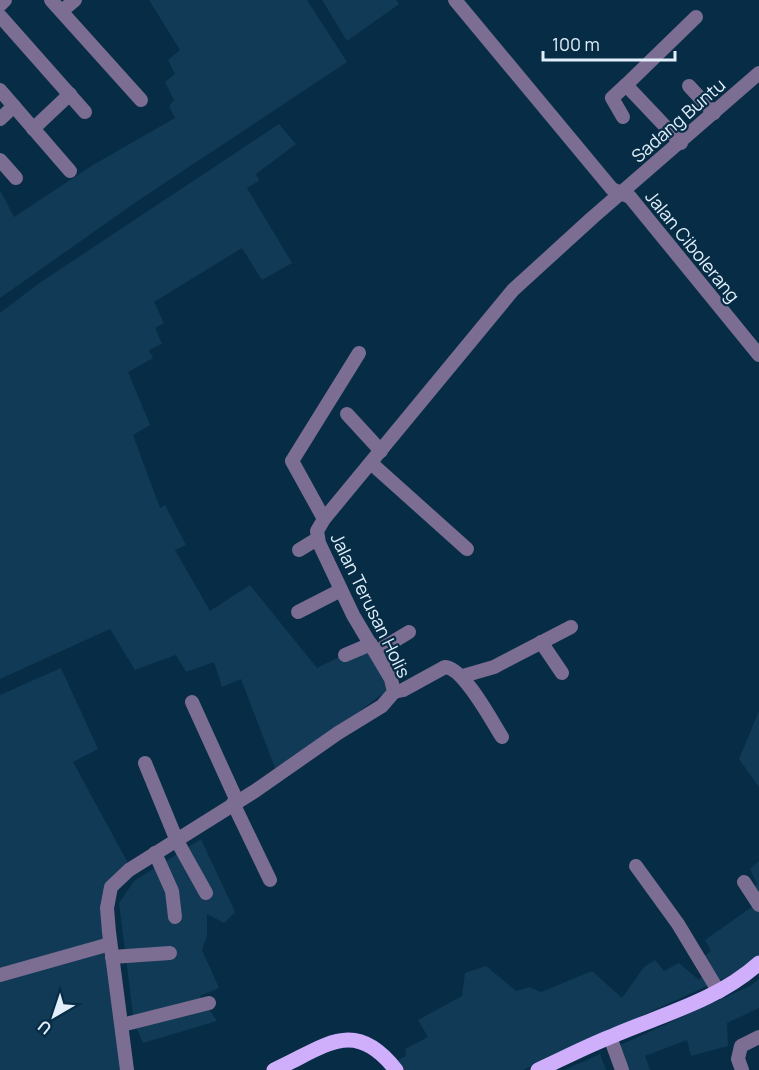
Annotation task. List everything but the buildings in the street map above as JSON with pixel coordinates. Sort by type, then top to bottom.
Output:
[{"type":"main road","points":[[538,1070],[610,1036],[720,992],[742,978],[759,963]]},
{"type":"main road","points":[[274,1070],[350,1039],[371,1044],[396,1070]]},
{"type":"street","points":[[0,5],[5,0]]},
{"type":"street","points":[[51,0],[141,100]]},
{"type":"street","points":[[62,11],[75,0]]},
{"type":"street","name":"Jalan Cibolerang","points":[[455,0],[524,80],[612,189],[630,197],[759,355]]},
{"type":"street","points":[[0,16],[85,111]]},
{"type":"street","points":[[623,117],[612,98],[696,17]]},
{"type":"street","name":"Sadang Buntu","points":[[620,194],[759,73]]},
{"type":"street","points":[[626,85],[681,142]]},
{"type":"street","points":[[689,86],[714,113]]},
{"type":"street","points":[[0,90],[70,171]]},
{"type":"street","points":[[33,129],[70,94]]},
{"type":"street","points":[[0,119],[14,106]]},
{"type":"street","points":[[0,160],[15,178]]},
{"type":"street","name":"Jalan Terusan Holis","points":[[127,1070],[107,908],[111,887],[129,870],[382,706],[394,692],[391,678],[341,590],[317,538],[317,531],[324,519],[513,290],[620,194]]},
{"type":"street","points":[[324,519],[292,460],[359,353]]},
{"type":"street","points":[[347,414],[381,452]]},
{"type":"street","points":[[371,463],[467,549]]},
{"type":"street","points":[[299,550],[317,538]]},
{"type":"street","points":[[298,612],[341,590]]},
{"type":"street","points":[[463,676],[494,666],[571,627]]},
{"type":"street","points":[[345,656],[373,648],[409,632]]},
{"type":"street","points":[[541,642],[562,673]]},
{"type":"street","points":[[394,692],[403,690],[445,667],[452,668],[463,676],[502,737]]},
{"type":"street","points":[[192,702],[270,880]]},
{"type":"street","points":[[145,763],[177,841],[206,892]]},
{"type":"street","points":[[155,853],[172,891],[175,917]]},
{"type":"street","points":[[636,866],[678,924],[720,992]]},
{"type":"street","points":[[744,882],[759,905]]},
{"type":"street","points":[[0,975],[111,950],[170,953]]},
{"type":"street","points":[[122,1025],[209,1003]]},
{"type":"street","points":[[610,1036],[622,1070]]},
{"type":"street","points":[[742,1070],[738,1059],[741,1046],[759,1037]]},
{"type":"shaded area","points":[[149,0],[307,0],[347,62],[139,200],[0,298],[0,190],[14,217],[93,165],[175,118],[169,106],[174,100],[165,82],[175,74],[168,60],[180,50]]},
{"type":"shaded area","points":[[322,0],[396,0],[399,4],[347,41]]},
{"type":"shaded area","points":[[279,124],[296,144],[256,174],[259,181],[247,188],[292,263],[262,280],[242,248],[154,302],[164,323],[155,328],[162,344],[149,350],[153,358],[128,372],[150,425],[133,435],[160,508],[165,505],[186,545],[175,550],[210,611],[250,585],[317,668],[366,644],[389,684],[385,692],[277,773],[241,679],[222,687],[214,662],[186,672],[176,655],[135,670],[110,629],[0,679],[0,313],[38,284]]},
{"type":"shaded area","points":[[61,668],[98,749],[73,762],[129,865],[107,885],[125,1070],[0,1070],[0,695]]},
{"type":"shaded area","points":[[759,711],[759,787],[739,759]]},
{"type":"shaded area","points":[[201,839],[235,912],[224,923],[207,914],[207,936],[202,950],[219,988],[200,996],[217,1021],[143,1043],[134,1022],[119,903],[134,881]]},
{"type":"shaded area","points":[[759,861],[759,955],[742,970],[523,1070],[404,1070],[398,1060],[406,1056],[405,1049],[428,1037],[418,1020],[462,996],[465,973],[486,966],[516,991],[529,987],[541,992],[592,971],[622,998],[644,967],[655,960],[664,971],[679,963],[699,980],[705,973],[699,960],[711,951],[705,940],[756,904],[751,889],[757,884],[750,869]]},
{"type":"shaded area","points":[[759,979],[759,1008],[727,1023],[728,1046],[691,1056],[687,1040],[645,1056],[650,1070],[627,1070],[616,1047],[750,986]]},
{"type":"shaded area","points":[[600,1054],[606,1070],[564,1070]]}]
